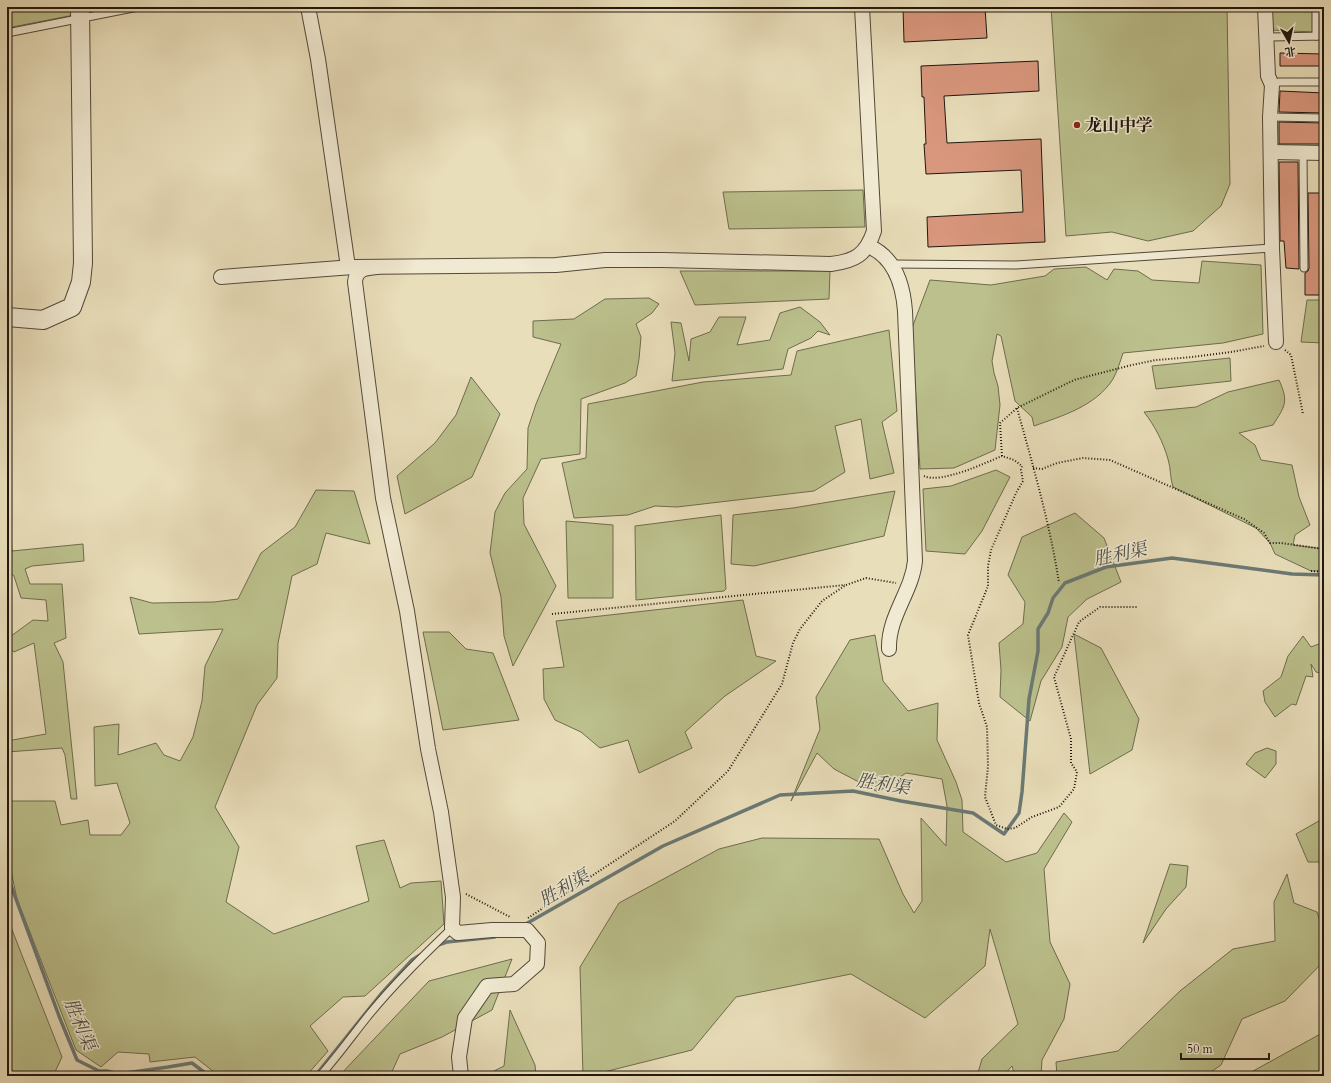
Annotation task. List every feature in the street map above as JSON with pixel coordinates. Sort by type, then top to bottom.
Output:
[{"type":"street","points":[[308,7],[318,59],[348,267]]},
{"type":"street","points":[[221,277],[348,267],[556,265],[605,260],[831,264],[845,262],[858,256],[864,251],[868,246],[874,231],[862,7]]},
{"type":"street","points":[[1265,7],[1268,76],[1272,85],[1270,117],[1272,248],[1276,342]]},
{"type":"street","points":[[7,317],[43,320],[72,307],[81,282],[83,263],[80,13]]},
{"type":"street","points":[[1271,152],[1324,153]]},
{"type":"street","points":[[868,246],[880,252],[892,264],[900,284],[905,311],[915,561],[912,575],[893,621],[889,635],[889,649]]},
{"type":"street","points":[[377,266],[360,271],[357,274],[355,282],[383,498],[407,611],[428,749],[441,812],[453,897],[452,928],[458,933],[492,930],[517,925],[527,930],[538,943],[537,964],[514,984],[487,986],[465,1018],[459,1057],[461,1076]]},
{"type":"lane","points":[[7,33],[80,13],[138,7]]},
{"type":"lane","points":[[1316,7],[1316,36]]},
{"type":"lane","points":[[1266,37],[1324,36]]},
{"type":"lane","points":[[1272,85],[1279,82],[1324,82]]},
{"type":"lane","points":[[1270,117],[1324,118]]},
{"type":"lane","points":[[1303,152],[1304,268]]},
{"type":"lane","points":[[892,264],[1016,265],[1272,248]]},
{"type":"lane","points":[[320,1076],[333,1062],[368,1016],[408,971],[452,928]]},
{"type":"path","points":[[1002,456],[1000,423],[1017,408],[1074,380],[1156,360],[1192,358],[1253,349],[1276,342],[1291,356],[1304,414]]},
{"type":"path","points":[[1017,408],[1055,558],[1059,583]]},
{"type":"path","points":[[912,469],[928,478],[940,478],[972,469],[1002,456],[1014,460],[1022,466],[1021,470],[1023,481],[1016,493],[991,550],[988,566],[988,586],[968,635],[979,703],[987,727],[988,766],[985,797],[996,825],[1007,829],[1023,824],[1032,817],[1059,807],[1074,789],[1077,772],[1071,763],[1071,739],[1054,677],[1079,622],[1100,607],[1137,607]]},
{"type":"path","points":[[1033,468],[1042,469],[1083,458],[1110,460],[1244,519],[1264,533],[1270,544],[1281,543],[1324,549]]},
{"type":"path","points":[[1311,571],[1324,572]]},
{"type":"path","points":[[552,614],[846,585],[866,578],[902,584],[906,591]]},
{"type":"path","points":[[451,884],[467,895],[502,914],[517,925],[674,821],[728,771],[782,684],[793,643],[800,630],[822,601],[846,585]]},
{"type":"green space","points":[[7,7],[88,7],[69,16],[7,28]]},
{"type":"green space","points":[[1051,7],[1227,7],[1230,184],[1221,206],[1193,231],[1148,241],[1112,232],[1066,236]]},
{"type":"green space","points":[[1269,7],[1313,7],[1313,32],[1270,30]]},
{"type":"green space","points":[[863,190],[865,227],[729,229],[723,192]]},
{"type":"green space","points":[[1202,261],[1261,265],[1263,334],[1223,343],[1123,353],[1113,379],[1097,396],[1078,409],[1034,426],[1032,417],[1015,401],[1001,336],[997,334],[992,361],[998,386],[1000,405],[995,450],[954,468],[920,469],[912,328],[930,280],[991,285],[1045,276],[1054,269],[1086,267],[1107,280],[1114,269],[1138,271],[1152,280],[1199,283]]},
{"type":"green space","points":[[680,271],[830,271],[829,299],[695,305]]},
{"type":"green space","points":[[649,298],[659,304],[652,313],[636,324],[641,337],[636,376],[625,383],[581,399],[580,454],[541,459],[523,498],[524,524],[556,586],[513,666],[504,636],[501,597],[490,553],[495,512],[505,493],[527,469],[528,428],[536,404],[561,344],[533,337],[533,321],[574,319],[605,299]]},
{"type":"green space","points":[[1307,300],[1324,300],[1324,343],[1301,342]]},
{"type":"green space","points":[[800,307],[820,322],[830,335],[818,331],[811,338],[788,349],[783,369],[672,381],[675,353],[671,322],[681,323],[689,361],[691,339],[710,332],[719,317],[746,317],[737,345],[770,340],[780,313]]},
{"type":"green space","points":[[889,330],[897,411],[882,422],[894,473],[870,479],[861,419],[835,426],[845,472],[814,491],[677,507],[655,506],[628,515],[574,518],[562,463],[586,458],[588,404],[703,382],[791,375],[797,351]]},
{"type":"green space","points":[[1230,358],[1231,381],[1156,389],[1152,366]]},
{"type":"green space","points":[[471,377],[500,414],[472,477],[405,514],[397,476],[435,443],[456,415]]},
{"type":"green space","points":[[1279,380],[1285,399],[1283,408],[1273,425],[1239,433],[1255,445],[1261,460],[1292,465],[1299,497],[1310,525],[1295,535],[1293,545],[1324,549],[1324,571],[1311,571],[1275,554],[1270,543],[1256,528],[1173,487],[1169,463],[1164,446],[1144,412],[1196,407],[1228,392]]},
{"type":"green space","points":[[996,470],[1010,477],[982,531],[965,554],[926,551],[923,489],[951,486]]},
{"type":"green space","points":[[316,490],[354,491],[370,544],[326,533],[317,564],[292,576],[278,643],[277,678],[257,705],[215,807],[239,847],[226,902],[274,934],[369,901],[356,846],[384,840],[400,888],[411,883],[441,881],[444,924],[365,996],[343,997],[310,1026],[328,1051],[306,1076],[219,1076],[195,1057],[150,1062],[149,1054],[118,1052],[101,1067],[76,1050],[17,899],[7,852],[7,801],[55,801],[61,825],[88,820],[90,835],[121,835],[130,823],[117,783],[95,786],[94,727],[119,724],[118,755],[156,743],[164,755],[180,761],[193,737],[202,701],[205,666],[223,629],[139,634],[130,597],[152,603],[214,602],[238,599],[261,553],[295,527]]},
{"type":"green space","points":[[895,491],[884,536],[754,566],[731,564],[733,515],[793,508]]},
{"type":"green space","points":[[1075,513],[1104,538],[1121,582],[1087,599],[1068,617],[1062,647],[1041,681],[1030,721],[1000,697],[1001,670],[999,643],[1023,624],[1025,602],[1008,575],[1022,537]]},
{"type":"green space","points":[[7,514],[12,551],[83,544],[84,561],[32,566],[25,569],[30,584],[62,584],[66,638],[54,643],[63,662],[77,799],[71,799],[65,755],[62,748],[7,752],[7,741],[46,734],[34,643],[14,652],[7,646],[7,639],[33,620],[48,621],[46,600],[21,598],[14,576],[7,570]]},
{"type":"green space","points":[[721,515],[726,589],[724,591],[636,600],[635,526]]},
{"type":"green space","points":[[566,521],[613,525],[613,598],[568,598]]},
{"type":"green space","points":[[743,600],[756,656],[776,661],[725,696],[685,732],[692,748],[639,773],[628,740],[600,748],[581,732],[555,720],[544,699],[543,669],[564,667],[556,621]]},
{"type":"green space","points":[[423,632],[449,632],[466,649],[493,653],[519,720],[443,730]]},
{"type":"green space","points":[[1074,634],[1101,648],[1139,719],[1132,750],[1090,774]]},
{"type":"green space","points":[[875,635],[883,681],[908,711],[938,703],[937,740],[956,782],[962,800],[963,832],[1006,862],[1037,853],[1064,813],[1072,822],[1044,869],[1050,942],[1070,984],[1064,1019],[1042,1060],[1041,1076],[1015,1076],[1012,1066],[1003,1076],[977,1076],[982,1059],[1018,1024],[990,929],[985,966],[925,1018],[851,974],[736,997],[692,1050],[583,1076],[580,967],[619,903],[719,849],[762,838],[879,839],[903,894],[914,913],[922,901],[921,818],[946,846],[947,806],[942,779],[906,773],[878,792],[834,769],[817,753],[791,801],[820,729],[816,697],[850,640]]},
{"type":"green space","points":[[1303,636],[1311,647],[1324,642],[1324,674],[1316,672],[1311,664],[1313,677],[1306,676],[1296,705],[1292,704],[1275,717],[1265,702],[1263,691],[1281,677],[1288,656]]},
{"type":"green space","points":[[1267,748],[1276,751],[1276,764],[1265,778],[1246,764],[1255,753]]},
{"type":"green space","points":[[1324,818],[1324,862],[1308,862],[1296,834]]},
{"type":"green space","points":[[1170,864],[1188,866],[1186,887],[1166,909],[1143,943]]},
{"type":"green space","points":[[1287,874],[1294,903],[1317,912],[1324,934],[1324,961],[1285,1001],[1242,1019],[1221,1065],[1205,1076],[1057,1076],[1056,1062],[1118,1051],[1180,991],[1233,949],[1275,941],[1274,902]]},
{"type":"green space","points":[[7,917],[62,1057],[53,1076],[7,1076]]},
{"type":"green space","points":[[512,959],[492,1010],[442,1037],[400,1054],[390,1076],[339,1076],[429,981]]},
{"type":"green space","points":[[510,1010],[535,1065],[536,1076],[484,1076],[504,1066]]},
{"type":"green space","points":[[1324,1032],[1324,1076],[1244,1076]]},
{"type":"building","points":[[903,7],[985,7],[987,38],[904,42]]},
{"type":"building","points":[[1280,53],[1324,54],[1324,66],[1280,66]]},
{"type":"building","points":[[1038,61],[1039,91],[944,96],[947,143],[1041,139],[1045,242],[928,247],[927,217],[1023,212],[1021,170],[926,174],[924,144],[926,144],[924,97],[922,97],[921,66]]},
{"type":"building","points":[[1280,91],[1324,93],[1324,113],[1279,112]]},
{"type":"building","points":[[1279,122],[1324,123],[1324,144],[1279,144]]},
{"type":"building","points":[[1279,162],[1298,162],[1299,269],[1286,268],[1284,241],[1280,241]]},
{"type":"building","points":[[1308,193],[1324,193],[1324,295],[1305,295],[1305,273],[1309,268]]},
{"type":"waterway","name":"胜利渠","points":[[524,925],[663,846],[780,795],[853,791],[973,813],[1004,834],[1019,813],[1029,699],[1038,651],[1038,629],[1048,613],[1053,598],[1065,583],[1106,567],[1172,558],[1292,574],[1324,575]]},
{"type":"waterway","name":"胜利渠","points":[[7,870],[9,880],[59,1016],[77,1060],[99,1071],[119,1074],[192,1063],[209,1076]]},
{"type":"waterway","name":"胜利渠","points":[[438,945],[447,942],[495,937]]},
{"type":"waterway","name":"胜利渠","points":[[315,1076],[381,994],[412,960],[420,955]]},
{"type":"place","name":"龙山中学","points":[[1077,125]]}]
